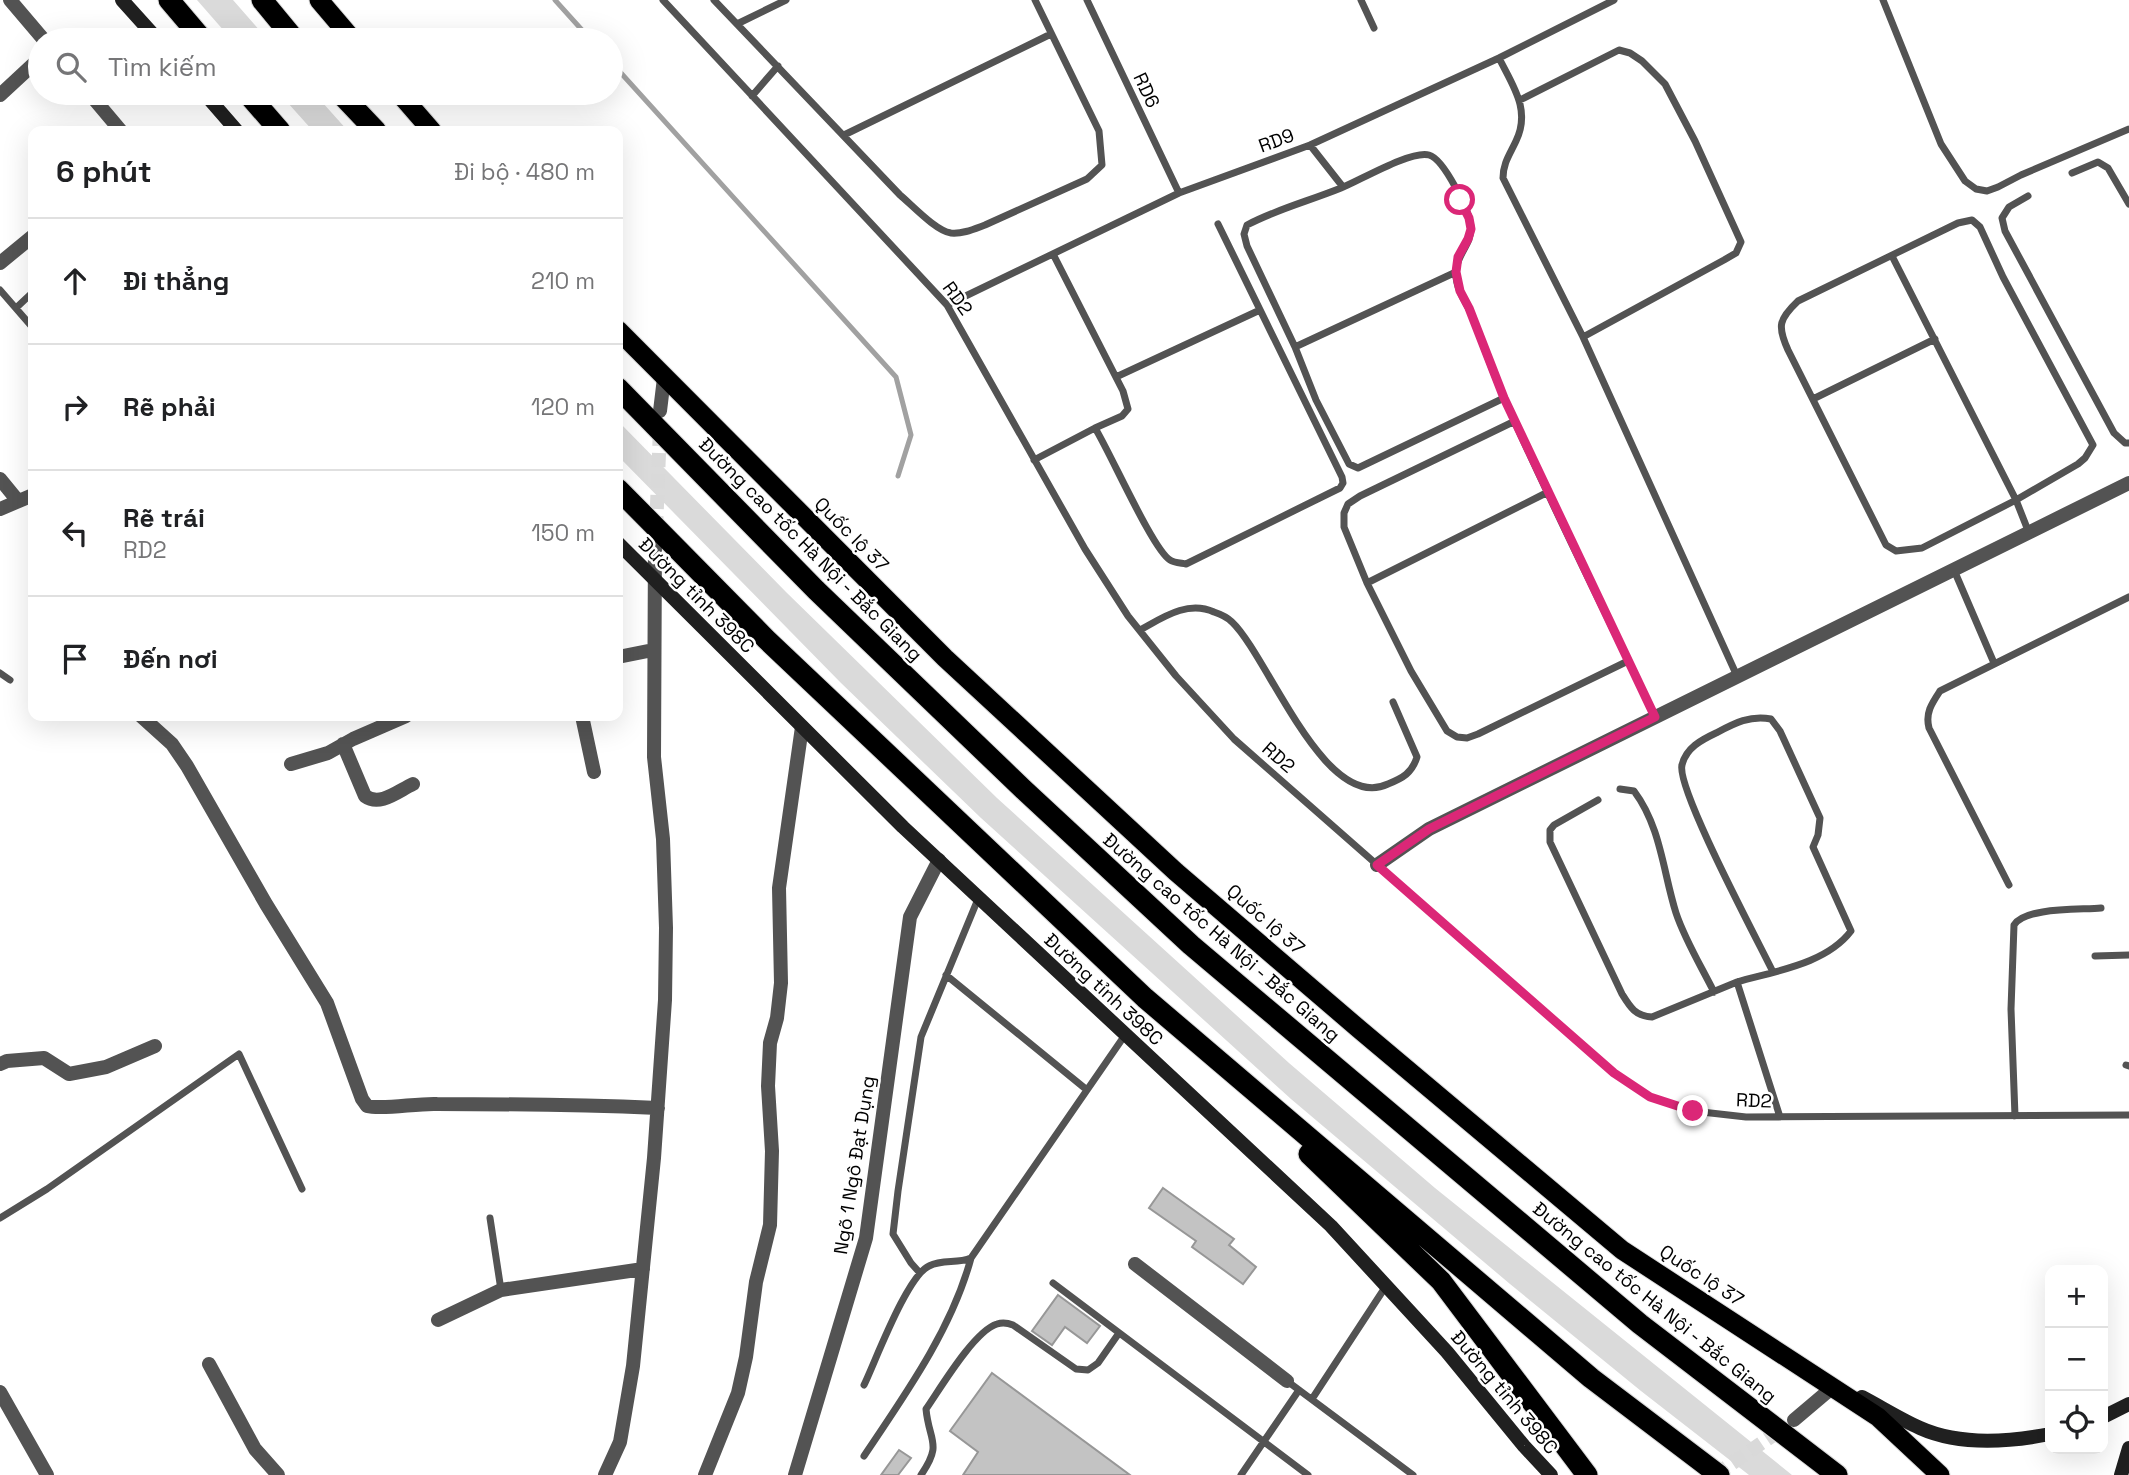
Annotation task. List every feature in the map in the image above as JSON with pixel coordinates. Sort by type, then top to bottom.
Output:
[{"type":"highway","points":[[169,0],[193,28]]},
{"type":"highway","points":[[262,0],[285,28]]},
{"type":"highway","points":[[318,0],[342,28]]},
{"type":"highway","points":[[257,105],[276,126]]},
{"type":"highway","points":[[351,105],[371,126]]},
{"type":"highway","points":[[409,105],[428,126]]},
{"type":"highway","name":"Quốc lộ 37","points":[[623,335],[945,658],[1176,872],[1622,1250],[1878,1417],[1940,1475]]},
{"type":"highway","name":"Đường cao tốc Hà Nội - Bắc Giang","points":[[623,393],[816,590],[1023,789],[1191,945],[1640,1324],[1837,1475]]},
{"type":"highway","points":[[623,494],[766,639],[1441,1281],[1587,1475]]},
{"type":"highway","points":[[1145,998],[1591,1378],[1719,1475]]},
{"type":"main road","points":[[122,0],[147,28]]},
{"type":"main road","points":[[214,105],[233,126]]},
{"type":"main road","name":"Đường tỉnh 398C","points":[[623,548],[978,898],[1331,1226],[1447,1352],[1551,1475]]},
{"type":"main road","points":[[1740,1327],[1922,1429],[1966,1440],[2021,1440],[2045,1435]]},
{"type":"main road","points":[[2108,1414],[2129,1404]]},
{"type":"main road","points":[[2121,1475],[2129,1448]]},
{"type":"street","points":[[10,0],[34,28]]},
{"type":"street","points":[[0,95],[28,69]]},
{"type":"street","points":[[99,105],[117,126]]},
{"type":"street","points":[[0,263],[28,240]]},
{"type":"street","points":[[660,411],[664,378]]},
{"type":"street","points":[[0,479],[18,500]]},
{"type":"street","points":[[1377,865],[1429,829],[2129,483]]},
{"type":"street","points":[[0,509],[28,497]]},
{"type":"street","points":[[606,1475],[620,1442],[633,1366],[658,1108],[665,1000],[663,839],[654,757],[655,542]]},
{"type":"street","points":[[623,656],[653,650]]},
{"type":"street","points":[[147,721],[172,744],[187,766],[266,904],[327,1003],[362,1099],[367,1106],[375,1108],[417,1104],[520,1104],[658,1108]]},
{"type":"street","points":[[291,764],[328,752],[383,721]]},
{"type":"street","points":[[583,721],[594,772]]},
{"type":"street","points":[[705,1475],[738,1393],[746,1357],[756,1282],[770,1225],[772,1152],[768,1086],[771,1043],[781,982],[779,888],[802,727]]},
{"type":"street","points":[[343,744],[365,796],[372,801],[379,801],[413,784]]},
{"type":"street","name":"Ngõ 1 Ngô Đạt Dụng","points":[[795,1475],[866,1238],[910,917],[939,860]]},
{"type":"street","points":[[0,1064],[44,1058],[69,1074],[106,1067],[155,1046]]},
{"type":"street","points":[[1135,1264],[1293,1385]]},
{"type":"street","points":[[438,1320],[501,1290],[643,1269]]},
{"type":"street","points":[[209,1364],[255,1449],[278,1475]]},
{"type":"street","points":[[1794,1420],[1833,1387]]},
{"type":"street","points":[[0,1392],[47,1475]]},
{"type":"lane","name":"RD2","points":[[663,0],[947,305],[1084,549],[1140,630],[1176,676],[1234,739],[1614,1073],[1650,1097],[1693,1111],[1746,1118],[2129,1115]]},
{"type":"lane","points":[[714,0],[900,195],[926,219],[949,233],[970,231],[985,225],[1087,179],[1102,165],[1099,131],[1035,0]]},
{"type":"lane","points":[[737,24],[786,0]]},
{"type":"lane","name":"RD6","points":[[1087,0],[1179,193]]},
{"type":"lane","points":[[1361,0],[1374,28]]},
{"type":"lane","name":"RD9","points":[[947,305],[1179,193],[1310,145],[1499,58],[1614,0]]},
{"type":"lane","points":[[1883,0],[1941,144],[1965,181],[1976,189],[1987,191],[1998,187],[2129,129]]},
{"type":"lane","points":[[844,135],[1051,34]]},
{"type":"lane","points":[[1520,100],[1619,50],[1630,53],[1665,84],[1695,141],[1741,242],[1736,253],[1583,337]]},
{"type":"lane","points":[[1499,58],[1520,100],[1524,124],[1503,166],[1503,178],[1583,337],[1737,677]]},
{"type":"lane","points":[[752,96],[778,66]]},
{"type":"lane","points":[[1310,145],[1343,187]]},
{"type":"lane","points":[[1504,398],[1358,468],[1349,464],[1316,400],[1295,347],[1254,261],[1244,234],[1247,225],[1418,155],[1429,155],[1441,163],[1469,218],[1471,229],[1458,257],[1456,272],[1460,291],[1504,398],[1655,717]]},
{"type":"lane","points":[[2072,173],[2098,162],[2108,168],[2129,204]]},
{"type":"lane","points":[[2028,196],[2009,207],[2002,218],[2005,231],[2114,433],[2125,443],[2129,443]]},
{"type":"lane","points":[[1972,220],[1980,227],[2003,277],[2092,445],[2085,458],[2015,500],[1922,548],[1896,551],[1886,545],[1813,399],[1780,332],[1785,313],[1798,301],[1958,223],[1972,220]]},
{"type":"lane","points":[[1095,428],[1152,536],[1169,560],[1186,564],[1337,491],[1343,483],[1218,224]]},
{"type":"lane","points":[[1034,460],[1122,416],[1128,409],[1116,377],[1053,254]]},
{"type":"lane","points":[[1892,256],[2029,533]]},
{"type":"lane","points":[[1295,347],[1456,272]]},
{"type":"lane","points":[[0,290],[28,322]]},
{"type":"lane","points":[[16,308],[28,297]]},
{"type":"lane","points":[[1116,377],[1260,310]]},
{"type":"lane","points":[[1813,399],[1935,339]]},
{"type":"lane","points":[[1515,421],[1348,504],[1344,513],[1344,527],[1367,583],[1411,671],[1447,731],[1457,737],[1467,738],[1478,734],[1628,661]]},
{"type":"lane","points":[[1367,583],[1548,492]]},
{"type":"lane","points":[[1954,569],[1994,663]]},
{"type":"lane","points":[[2009,885],[1930,728],[1927,717],[1940,691],[2129,597]]},
{"type":"lane","points":[[1140,630],[1175,611],[1196,608],[1212,611],[1231,621],[1258,655],[1302,732],[1323,759],[1345,779],[1367,788],[1383,787],[1406,776],[1417,757],[1393,702]]},
{"type":"lane","points":[[0,673],[10,680]]},
{"type":"lane","points":[[1598,800],[1554,825],[1550,830],[1550,842],[1632,1010],[1642,1016],[1651,1017],[1737,982],[1773,972],[1831,951],[1843,942],[1851,931],[1813,847],[1820,818],[1772,719],[1743,719],[1694,746],[1686,754],[1681,768],[1685,787],[1707,837],[1773,972]]},
{"type":"lane","points":[[1619,789],[1634,791],[1648,815],[1662,854],[1677,916],[1714,992]]},
{"type":"lane","points":[[920,1273],[893,1234],[921,1037],[978,898]]},
{"type":"lane","points":[[2015,1116],[2011,1009],[2014,925],[2022,916],[2036,913],[2101,908]]},
{"type":"lane","points":[[2095,956],[2129,955]]},
{"type":"lane","points":[[946,975],[1087,1090]]},
{"type":"lane","points":[[1737,982],[1780,1117]]},
{"type":"lane","points":[[864,1456],[935,1341],[965,1282],[971,1258],[1125,1035]]},
{"type":"lane","points":[[0,1218],[47,1189],[239,1054],[302,1189]]},
{"type":"lane","points":[[490,1218],[501,1290]]},
{"type":"lane","points":[[864,1385],[912,1282],[926,1267],[940,1262],[960,1263],[971,1258]]},
{"type":"lane","points":[[1053,1283],[1308,1475]]},
{"type":"lane","points":[[1312,1399],[1386,1286]]},
{"type":"lane","points":[[921,1475],[933,1457],[926,1409],[960,1359],[987,1329],[1006,1322],[1076,1369],[1088,1370],[1098,1363],[1119,1333]]},
{"type":"lane","points":[[1241,1475],[1264,1444],[1293,1385],[1413,1475]]},
{"type":"shaded area","points":[[197,0],[233,0],[258,28],[222,28]]},
{"type":"shaded area","points":[[290,105],[325,105],[344,126],[309,126]]},
{"type":"shaded area","points":[[623,426],[786,592],[997,798],[1289,1063],[1435,1188],[1792,1475],[1749,1475],[1510,1284],[1291,1099],[981,818],[841,683],[623,461]]},
{"type":"building","points":[[1163,1188],[1234,1239],[1229,1245],[1256,1267],[1243,1284],[1192,1247],[1196,1241],[1149,1208]]},
{"type":"building","points":[[1058,1295],[1100,1326],[1087,1343],[1065,1327],[1052,1345],[1032,1331]]},
{"type":"building","points":[[992,1373],[1130,1475],[963,1475],[978,1452],[950,1431]]},
{"type":"building","points":[[899,1450],[911,1458],[898,1475],[881,1475]]},
{"type":"waterway","points":[[555,0],[580,28]]},
{"type":"waterway","points":[[623,75],[896,377],[911,435],[898,476]]},
{"type":"tunnel","points":[[656,530],[660,428]]},
{"type":"tunnel","points":[[1715,1475],[1785,1427]]},
{"type":"route","points":[[1460,200],[1471,229],[1458,257],[1456,272],[1460,291],[1504,398],[1655,717],[1429,829],[1402,845],[1377,865],[1614,1073],[1650,1097],[1693,1111]]}]
